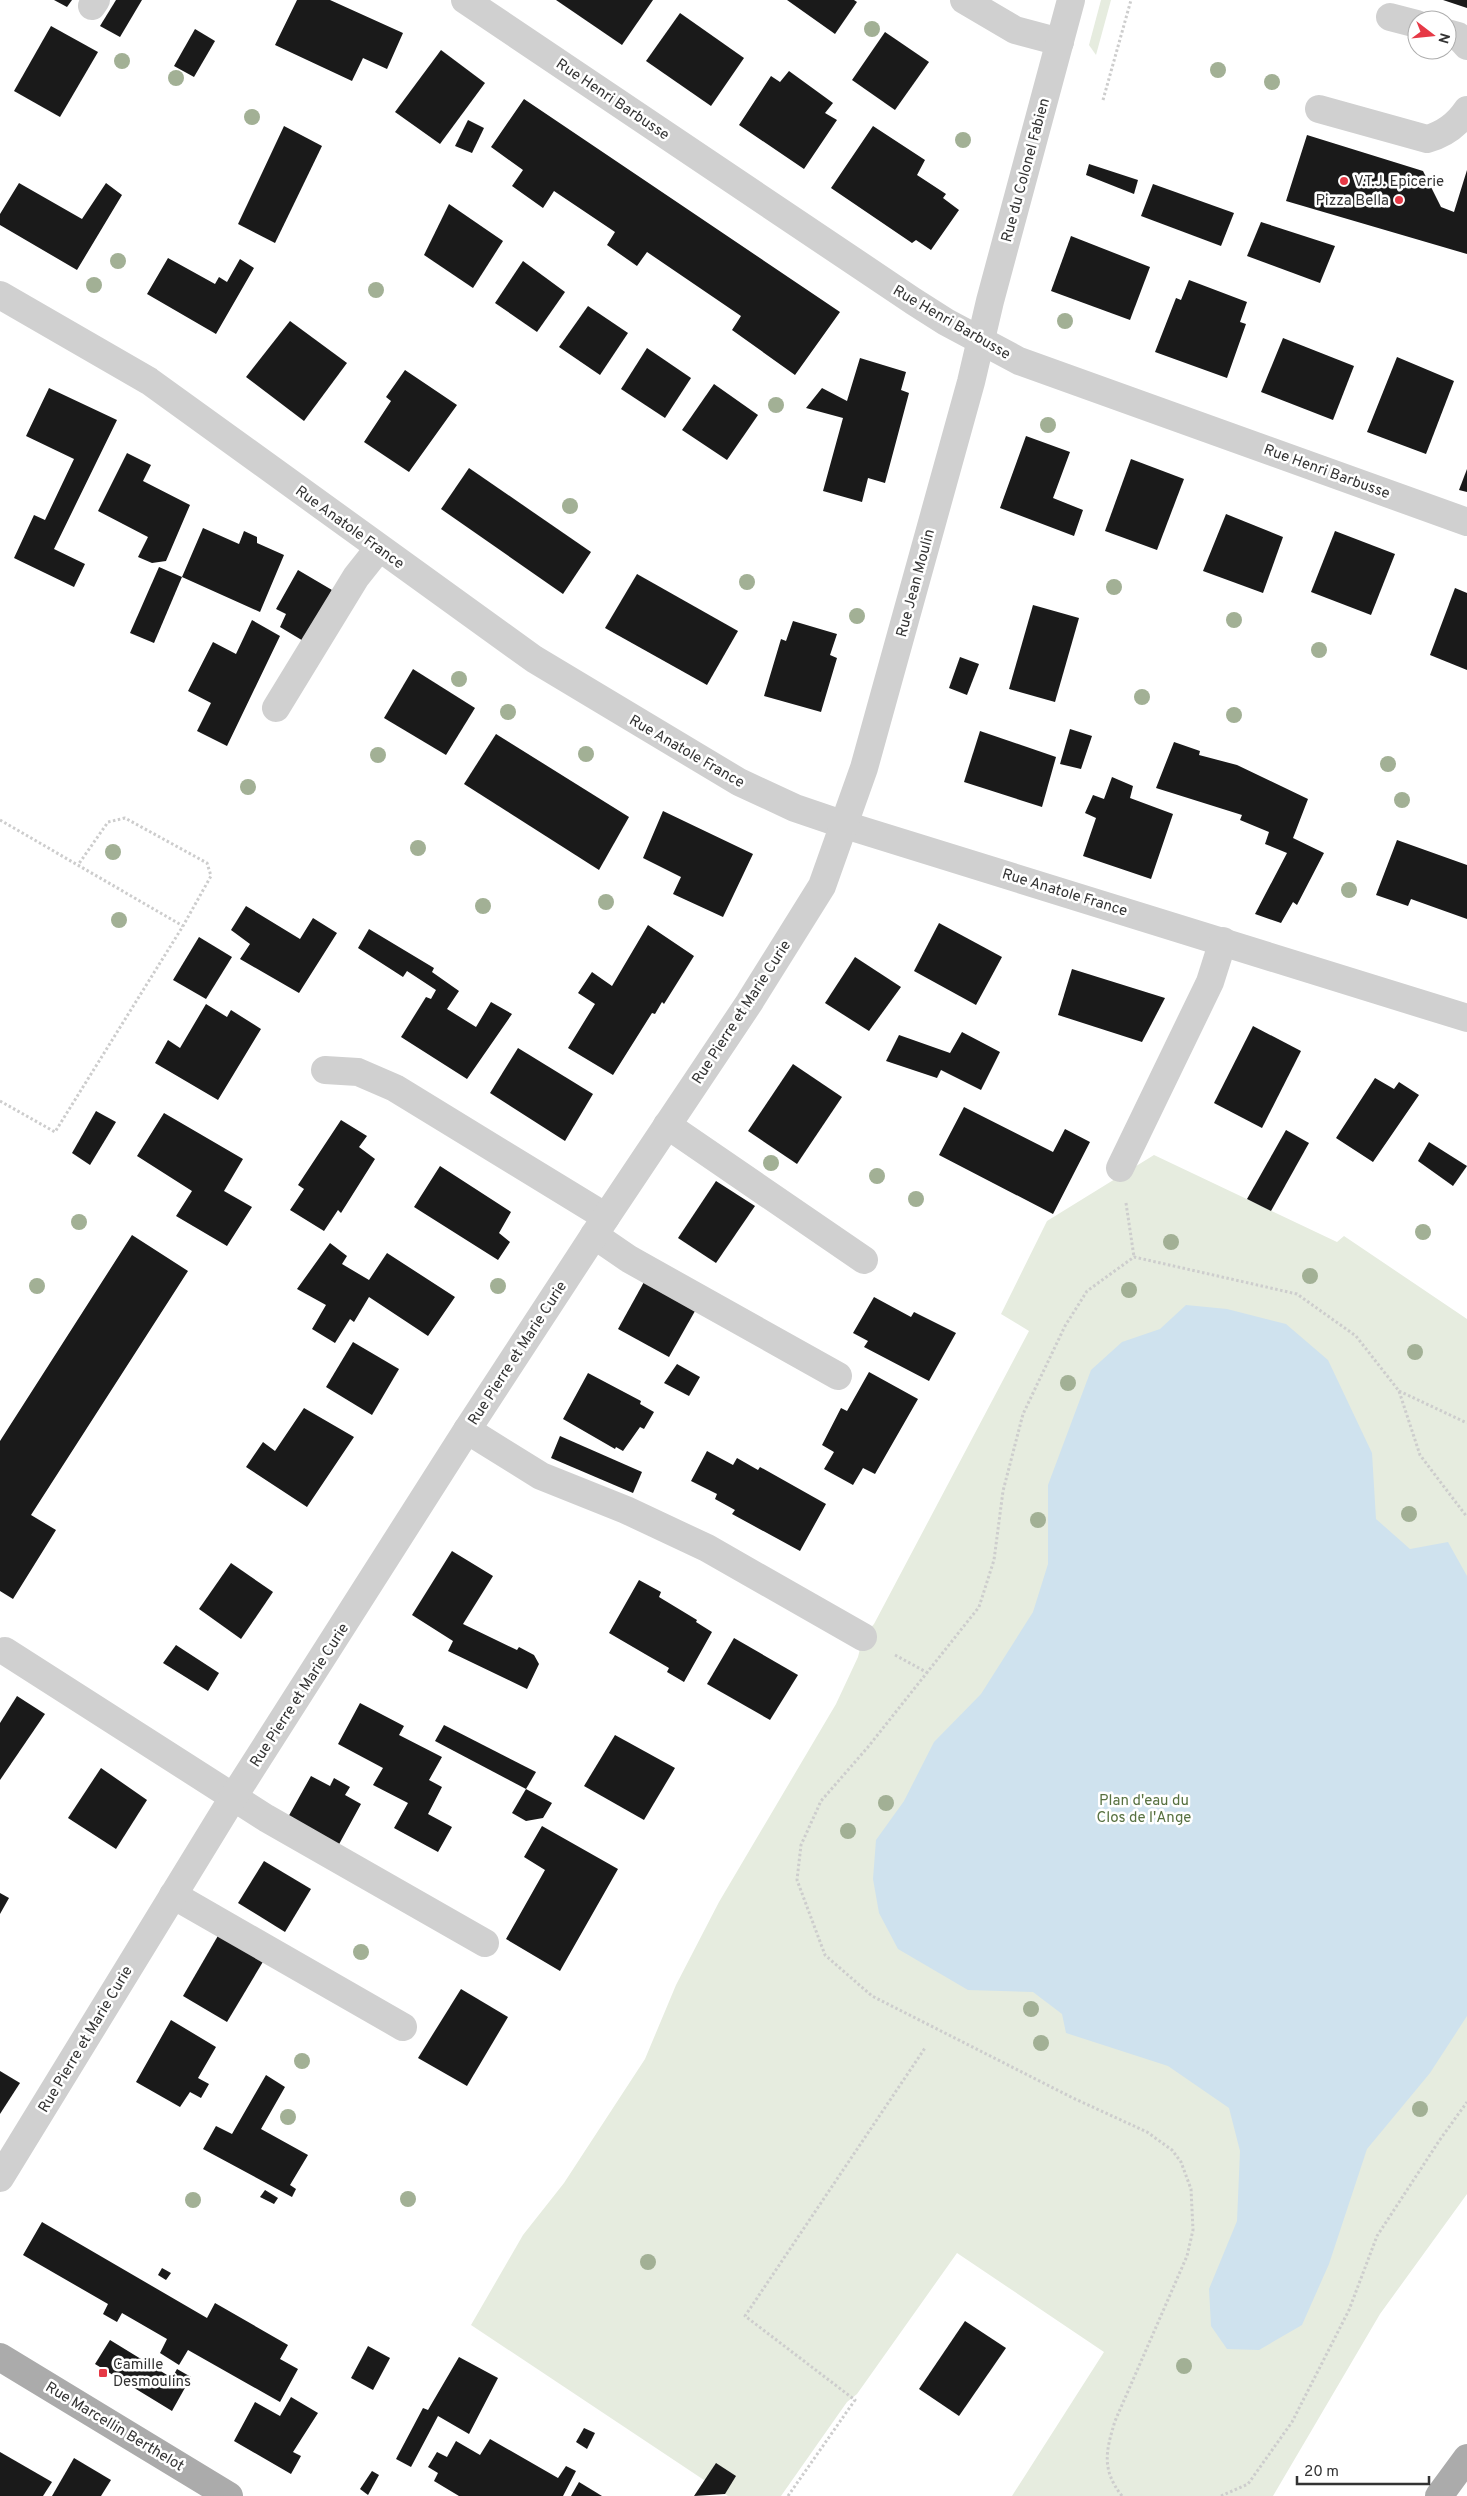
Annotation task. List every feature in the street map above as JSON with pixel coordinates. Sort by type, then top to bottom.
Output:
[{"type":"main road","name":"Rue Marcellin Berthelot","points":[[0,2357],[228,2496]]},
{"type":"main road","points":[[1439,2496],[1467,2458]]},
{"type":"street","name":"Rue Henri Barbusse","points":[[465,0],[913,302],[1019,361],[1467,522]]},
{"type":"street","points":[[964,0],[1015,30],[1060,42]]},
{"type":"street","name":"Rue du Colonel Fabien","points":[[981,340],[1071,0]]},
{"type":"street","points":[[1390,17],[1407,21]]},
{"type":"street","points":[[1457,36],[1467,46]]},
{"type":"street","points":[[1320,110],[1427,139],[1442,135],[1459,122],[1467,110]]},
{"type":"street","name":"Rue Anatole France","points":[[0,294],[149,381],[534,659],[739,782],[795,808],[845,825],[1467,1018]]},
{"type":"street","name":"Rue Jean Moulin","points":[[845,825],[864,768],[981,340]]},
{"type":"street","points":[[276,708],[356,577],[379,548]]},
{"type":"street","name":"Rue Pierre et Marie Curie","points":[[0,2178],[234,1796],[467,1430],[749,1003],[822,886],[845,825]]},
{"type":"street","points":[[1120,1168],[1210,982],[1223,941]]},
{"type":"street","points":[[325,1070],[358,1072],[395,1088],[600,1226],[629,1260],[838,1376]]},
{"type":"street","points":[[667,1125],[864,1260]]},
{"type":"street","points":[[467,1430],[541,1476],[626,1510],[707,1548],[863,1637]]},
{"type":"street","points":[[4,1651],[266,1818],[485,1943]]},
{"type":"street","points":[[173,1895],[402,2027]]},
{"type":"path","points":[[1103,100],[1131,0]]},
{"type":"path","points":[[0,1101],[55,1132],[183,926],[211,876],[207,863],[125,818],[108,822],[78,865]]},
{"type":"path","points":[[0,820],[183,926]]},
{"type":"path","points":[[1120,1168],[1134,1257]]},
{"type":"path","points":[[1122,2496],[1112,2483],[1107,2467],[1107,2449],[1115,2421],[1187,2256],[1193,2230],[1192,2189],[1182,2162],[1172,2150],[1147,2132],[872,1996],[825,1955],[797,1880],[801,1845],[821,1801],[868,1747],[979,1607],[994,1560],[1003,1491],[1023,1414],[1065,1326],[1087,1291],[1134,1257],[1296,1294],[1356,1336],[1399,1391],[1420,1455],[1467,1517]]},
{"type":"path","points":[[1399,1391],[1467,1422]]},
{"type":"path","points":[[788,2496],[855,2400],[745,2316],[925,2048]]},
{"type":"path","points":[[1221,2496],[1248,2484],[1292,2422],[1349,2310],[1377,2236],[1438,2141],[1467,2102]]},
{"type":"green space","points":[[1101,0],[1111,0],[1096,55],[1089,45]]},
{"type":"green space","name":"Plan d'eau du Clos de l'Ange","points":[[1154,1155],[1337,1242],[1344,1236],[1467,1319],[1467,2194],[1380,2314],[1273,2496],[1012,2496],[1104,2352],[957,2253],[857,2394],[847,2402],[781,2496],[728,2496],[471,2325],[523,2235],[564,2183],[645,2059],[676,1985],[719,1902],[836,1704],[858,1657],[863,1637],[874,1624],[1029,1331],[1001,1314],[1047,1221]]},
{"type":"water","points":[[1186,1305],[1227,1309],[1286,1324],[1328,1360],[1372,1453],[1376,1519],[1410,1549],[1448,1542],[1467,1576],[1467,2016],[1430,2073],[1367,2149],[1329,2264],[1302,2325],[1259,2350],[1227,2349],[1211,2326],[1209,2289],[1237,2221],[1240,2151],[1229,2108],[1168,2066],[1066,2033],[1062,2014],[1033,1992],[968,1990],[898,1949],[879,1913],[873,1879],[876,1840],[904,1801],[934,1742],[981,1694],[1033,1612],[1048,1564],[1048,1485],[1091,1370],[1122,1342],[1160,1329]]},
{"type":"building","points":[[54,0],[72,0],[67,7]]},
{"type":"building","points":[[116,0],[142,0],[120,37],[100,26]]},
{"type":"building","points":[[297,0],[330,0],[403,33],[387,69],[363,58],[352,81],[275,45]]},
{"type":"building","points":[[556,0],[653,0],[622,45]]},
{"type":"building","points":[[787,0],[854,0],[857,2],[835,34]]},
{"type":"building","points":[[1443,0],[1467,0],[1467,8]]},
{"type":"building","points":[[680,13],[744,58],[711,106],[646,61]]},
{"type":"building","points":[[51,26],[98,52],[60,117],[14,91]]},
{"type":"building","points":[[195,29],[215,41],[194,77],[174,66]]},
{"type":"building","points":[[885,32],[929,62],[895,110],[852,80]]},
{"type":"building","points":[[441,50],[485,83],[440,144],[395,112]]},
{"type":"building","points":[[789,71],[833,103],[825,113],[837,120],[804,169],[739,125],[771,76],[780,82]]},
{"type":"building","points":[[524,99],[840,312],[795,375],[732,330],[741,316],[647,252],[637,266],[607,245],[615,232],[554,191],[543,208],[512,186],[523,170],[491,147]]},
{"type":"building","points":[[468,120],[484,128],[472,153],[455,146]]},
{"type":"building","points":[[284,126],[322,146],[275,243],[238,224]]},
{"type":"building","points":[[873,126],[925,160],[917,175],[946,194],[943,198],[959,210],[931,250],[916,240],[912,243],[831,188]]},
{"type":"building","points":[[1307,135],[1423,171],[1441,207],[1454,212],[1467,170],[1467,254],[1286,201]]},
{"type":"building","points":[[1089,164],[1138,180],[1134,194],[1086,175]]},
{"type":"building","points":[[19,183],[82,219],[106,183],[122,195],[77,270],[0,225],[0,214]]},
{"type":"building","points":[[1153,184],[1234,213],[1221,246],[1141,216]]},
{"type":"building","points":[[449,204],[503,241],[473,288],[424,255]]},
{"type":"building","points":[[1261,222],[1335,246],[1320,283],[1247,256]]},
{"type":"building","points":[[1071,236],[1150,267],[1130,320],[1051,291]]},
{"type":"building","points":[[168,258],[215,284],[219,277],[227,282],[240,259],[254,268],[216,334],[147,294]]},
{"type":"building","points":[[523,261],[565,292],[537,332],[495,303]]},
{"type":"building","points":[[1189,280],[1247,302],[1240,322],[1246,324],[1227,378],[1155,352],[1176,298],[1181,300]]},
{"type":"building","points":[[588,306],[628,333],[600,375],[559,347]]},
{"type":"building","points":[[290,321],[347,363],[304,421],[246,377]]},
{"type":"building","points":[[1283,338],[1354,366],[1333,420],[1261,392]]},
{"type":"building","points":[[647,348],[691,378],[665,418],[621,389]]},
{"type":"building","points":[[1397,357],[1454,381],[1426,454],[1367,432]]},
{"type":"building","points":[[860,358],[906,372],[901,390],[909,393],[885,483],[868,478],[862,502],[823,491],[843,418],[806,408],[822,388],[847,401]]},
{"type":"building","points":[[405,370],[457,405],[409,472],[364,442],[391,401],[386,397]]},
{"type":"building","points":[[714,384],[758,415],[727,460],[682,430]]},
{"type":"building","points":[[49,388],[117,420],[54,549],[85,564],[74,587],[14,558],[34,515],[45,520],[74,459],[26,436]]},
{"type":"building","points":[[1026,436],[1070,452],[1053,498],[1083,510],[1074,536],[1000,508]]},
{"type":"building","points":[[127,453],[151,465],[143,481],[190,505],[166,561],[152,563],[138,557],[148,537],[98,511]]},
{"type":"building","points":[[1131,459],[1184,479],[1157,550],[1105,531]]},
{"type":"building","points":[[469,468],[591,552],[563,594],[441,509]]},
{"type":"building","points":[[1467,469],[1467,492],[1459,490]]},
{"type":"building","points":[[1226,514],[1283,537],[1263,593],[1203,571]]},
{"type":"building","points":[[203,528],[239,544],[244,531],[257,537],[257,543],[284,555],[260,612],[182,577]]},
{"type":"building","points":[[1335,531],[1395,554],[1371,615],[1311,592]]},
{"type":"building","points":[[159,567],[182,577],[154,643],[130,633]]},
{"type":"building","points":[[298,570],[332,590],[305,642],[280,627],[286,614],[276,609]]},
{"type":"building","points":[[637,574],[738,631],[707,685],[605,628]]},
{"type":"building","points":[[1455,588],[1467,593],[1467,670],[1430,655]]},
{"type":"building","points":[[1033,605],[1079,618],[1055,702],[1009,689]]},
{"type":"building","points":[[252,620],[280,636],[227,746],[197,731],[211,703],[188,691],[213,642],[236,654]]},
{"type":"building","points":[[793,621],[837,634],[830,655],[837,658],[821,712],[764,696],[781,639],[786,641]]},
{"type":"building","points":[[960,657],[979,664],[967,695],[949,688]]},
{"type":"building","points":[[413,669],[475,708],[446,755],[384,718]]},
{"type":"building","points":[[1070,729],[1092,736],[1081,769],[1060,764]]},
{"type":"building","points":[[980,731],[1056,757],[1042,807],[964,782]]},
{"type":"building","points":[[496,734],[629,817],[599,870],[464,784]]},
{"type":"building","points":[[1174,742],[1200,751],[1199,755],[1237,765],[1308,799],[1293,838],[1324,853],[1297,905],[1293,902],[1281,923],[1255,914],[1287,853],[1265,844],[1269,832],[1240,820],[1242,815],[1156,788]]},
{"type":"building","points":[[1112,777],[1133,786],[1130,798],[1173,814],[1151,879],[1083,856],[1096,818],[1085,813],[1093,795],[1104,799]]},
{"type":"building","points":[[663,811],[753,854],[723,917],[673,894],[681,877],[643,858]]},
{"type":"building","points":[[1397,840],[1467,865],[1467,919],[1411,899],[1408,906],[1376,895]]},
{"type":"building","points":[[246,906],[300,939],[313,918],[337,933],[299,993],[240,959],[250,944],[231,930]]},
{"type":"building","points":[[939,923],[1002,957],[976,1005],[914,971]]},
{"type":"building","points":[[648,925],[694,956],[664,1004],[662,1002],[655,1014],[652,1013],[613,1075],[568,1048],[595,1004],[578,993],[592,972],[612,986]]},
{"type":"building","points":[[369,929],[434,968],[432,972],[459,991],[447,1009],[476,1027],[491,1002],[512,1014],[467,1079],[401,1037],[426,997],[431,999],[436,990],[407,971],[403,977],[358,948]]},
{"type":"building","points":[[199,937],[232,957],[206,999],[173,980]]},
{"type":"building","points":[[855,957],[901,987],[869,1031],[825,1003]]},
{"type":"building","points":[[1072,969],[1165,998],[1142,1042],[1058,1015]]},
{"type":"building","points":[[206,1004],[227,1017],[231,1010],[261,1029],[218,1100],[155,1063],[168,1040],[180,1048]]},
{"type":"building","points":[[1253,1026],[1301,1051],[1262,1128],[1214,1103]]},
{"type":"building","points":[[962,1032],[1000,1052],[981,1090],[941,1070],[937,1078],[886,1061],[899,1035],[950,1053]]},
{"type":"building","points":[[518,1048],[593,1094],[565,1141],[490,1093]]},
{"type":"building","points":[[793,1064],[842,1097],[797,1164],[748,1131]]},
{"type":"building","points":[[1375,1078],[1394,1089],[1399,1082],[1419,1095],[1373,1162],[1336,1138]]},
{"type":"building","points":[[964,1107],[1053,1152],[1065,1129],[1090,1142],[1053,1214],[939,1155]]},
{"type":"building","points":[[96,1111],[116,1122],[90,1165],[72,1153]]},
{"type":"building","points":[[164,1113],[243,1159],[224,1191],[252,1207],[227,1246],[176,1216],[192,1191],[137,1156]]},
{"type":"building","points":[[341,1120],[367,1136],[359,1147],[375,1159],[341,1213],[338,1210],[324,1231],[290,1210],[304,1189],[298,1185]]},
{"type":"building","points":[[1286,1130],[1309,1143],[1271,1211],[1247,1199]]},
{"type":"building","points":[[1429,1142],[1467,1166],[1453,1186],[1418,1161]]},
{"type":"building","points":[[440,1166],[511,1212],[499,1233],[510,1242],[498,1260],[414,1207]]},
{"type":"building","points":[[716,1181],[755,1206],[716,1263],[678,1238]]},
{"type":"building","points":[[132,1235],[188,1271],[31,1515],[56,1530],[13,1599],[0,1591],[0,1441]]},
{"type":"building","points":[[330,1243],[347,1256],[342,1264],[369,1280],[387,1253],[455,1297],[428,1336],[369,1297],[354,1322],[350,1319],[335,1343],[312,1329],[326,1305],[297,1289]]},
{"type":"building","points":[[644,1282],[695,1311],[669,1357],[618,1329]]},
{"type":"building","points":[[874,1297],[911,1317],[914,1312],[956,1333],[929,1381],[864,1347],[868,1341],[853,1333]]},
{"type":"building","points":[[353,1342],[399,1369],[372,1415],[326,1387]]},
{"type":"building","points":[[677,1364],[700,1377],[689,1396],[664,1383]]},
{"type":"building","points":[[869,1372],[918,1399],[875,1474],[863,1468],[853,1485],[824,1469],[834,1452],[822,1445],[841,1408],[847,1411]]},
{"type":"building","points":[[588,1373],[641,1401],[640,1404],[654,1412],[644,1429],[640,1427],[623,1451],[616,1447],[615,1449],[563,1419]]},
{"type":"building","points":[[304,1408],[354,1437],[307,1507],[246,1467],[263,1442],[275,1451]]},
{"type":"building","points":[[560,1436],[642,1472],[633,1493],[551,1458]]},
{"type":"building","points":[[707,1451],[733,1465],[737,1458],[758,1470],[760,1467],[826,1504],[800,1551],[732,1514],[735,1510],[715,1499],[717,1494],[691,1481]]},
{"type":"building","points":[[452,1551],[493,1576],[463,1624],[517,1650],[519,1647],[534,1655],[539,1664],[527,1689],[448,1651],[453,1641],[412,1615]]},
{"type":"building","points":[[231,1563],[273,1592],[241,1639],[199,1609]]},
{"type":"building","points":[[639,1580],[661,1592],[659,1597],[697,1620],[696,1622],[712,1632],[684,1682],[667,1672],[669,1668],[609,1633]]},
{"type":"building","points":[[734,1638],[798,1675],[770,1720],[707,1684]]},
{"type":"building","points":[[176,1645],[219,1673],[208,1691],[163,1663]]},
{"type":"building","points":[[17,1696],[45,1714],[0,1780],[0,1723]]},
{"type":"building","points":[[360,1703],[404,1726],[399,1735],[442,1757],[429,1780],[442,1787],[428,1814],[452,1827],[438,1852],[394,1828],[408,1803],[373,1785],[383,1768],[338,1744]]},
{"type":"building","points":[[444,1725],[536,1772],[526,1789],[435,1741]]},
{"type":"building","points":[[615,1735],[675,1768],[644,1820],[584,1786]]},
{"type":"building","points":[[101,1768],[147,1800],[116,1849],[68,1818]]},
{"type":"building","points":[[311,1776],[330,1786],[334,1778],[350,1787],[345,1795],[361,1804],[337,1848],[287,1819]]},
{"type":"building","points":[[526,1789],[552,1803],[543,1818],[526,1821],[512,1813]]},
{"type":"building","points":[[542,1826],[618,1869],[560,1971],[506,1939],[545,1870],[524,1857]]},
{"type":"building","points":[[264,1861],[311,1889],[285,1932],[238,1903]]},
{"type":"building","points":[[0,1893],[9,1898],[0,1914]]},
{"type":"building","points":[[219,1934],[264,1960],[227,2022],[183,1996]]},
{"type":"building","points":[[461,1989],[508,2017],[467,2086],[418,2058]]},
{"type":"building","points":[[171,2020],[216,2047],[198,2078],[209,2084],[201,2098],[190,2092],[180,2107],[136,2082]]},
{"type":"building","points":[[0,2071],[20,2083],[0,2114]]},
{"type":"building","points":[[266,2075],[285,2087],[261,2129],[308,2155],[290,2185],[296,2189],[292,2197],[203,2149],[216,2126],[232,2134]]},
{"type":"building","points":[[265,2190],[278,2198],[274,2204],[260,2197]]},
{"type":"building","points":[[42,2222],[207,2318],[215,2303],[288,2345],[280,2359],[298,2369],[280,2402],[188,2350],[179,2365],[160,2353],[167,2339],[122,2313],[117,2322],[103,2314],[108,2304],[23,2255]]},
{"type":"building","points":[[162,2268],[171,2273],[166,2280],[158,2275]]},
{"type":"building","points":[[965,2321],[1006,2348],[959,2416],[919,2389]]},
{"type":"building","points":[[110,2340],[172,2378],[177,2369],[191,2377],[172,2411],[95,2364]]},
{"type":"building","points":[[368,2346],[390,2358],[373,2390],[351,2378]]},
{"type":"building","points":[[459,2357],[498,2378],[469,2434],[438,2416],[411,2467],[396,2459],[423,2408],[428,2410]]},
{"type":"building","points":[[291,2397],[318,2413],[293,2452],[301,2456],[291,2474],[234,2441],[255,2402],[280,2416]]},
{"type":"building","points":[[584,2428],[595,2433],[587,2449],[576,2442]]},
{"type":"building","points":[[490,2439],[558,2478],[566,2466],[576,2471],[563,2496],[459,2496],[434,2481],[438,2473],[428,2467],[437,2452],[447,2457],[456,2441],[480,2455]]},
{"type":"building","points":[[0,2452],[52,2482],[43,2496],[0,2496]]},
{"type":"building","points":[[74,2458],[111,2480],[101,2496],[52,2496]]},
{"type":"building","points":[[716,2463],[736,2476],[725,2494],[694,2496]]},
{"type":"building","points":[[372,2471],[379,2475],[368,2495],[360,2489]]},
{"type":"building","points":[[579,2482],[602,2496],[571,2496]]},
{"type":"place","name":"V.T.J. Epicerie","points":[[1344,181]]},
{"type":"place","name":"Pizza Bella","points":[[1399,200]]},
{"type":"place","name":"Camille Desmoulins","points":[[103,2373]]}]
